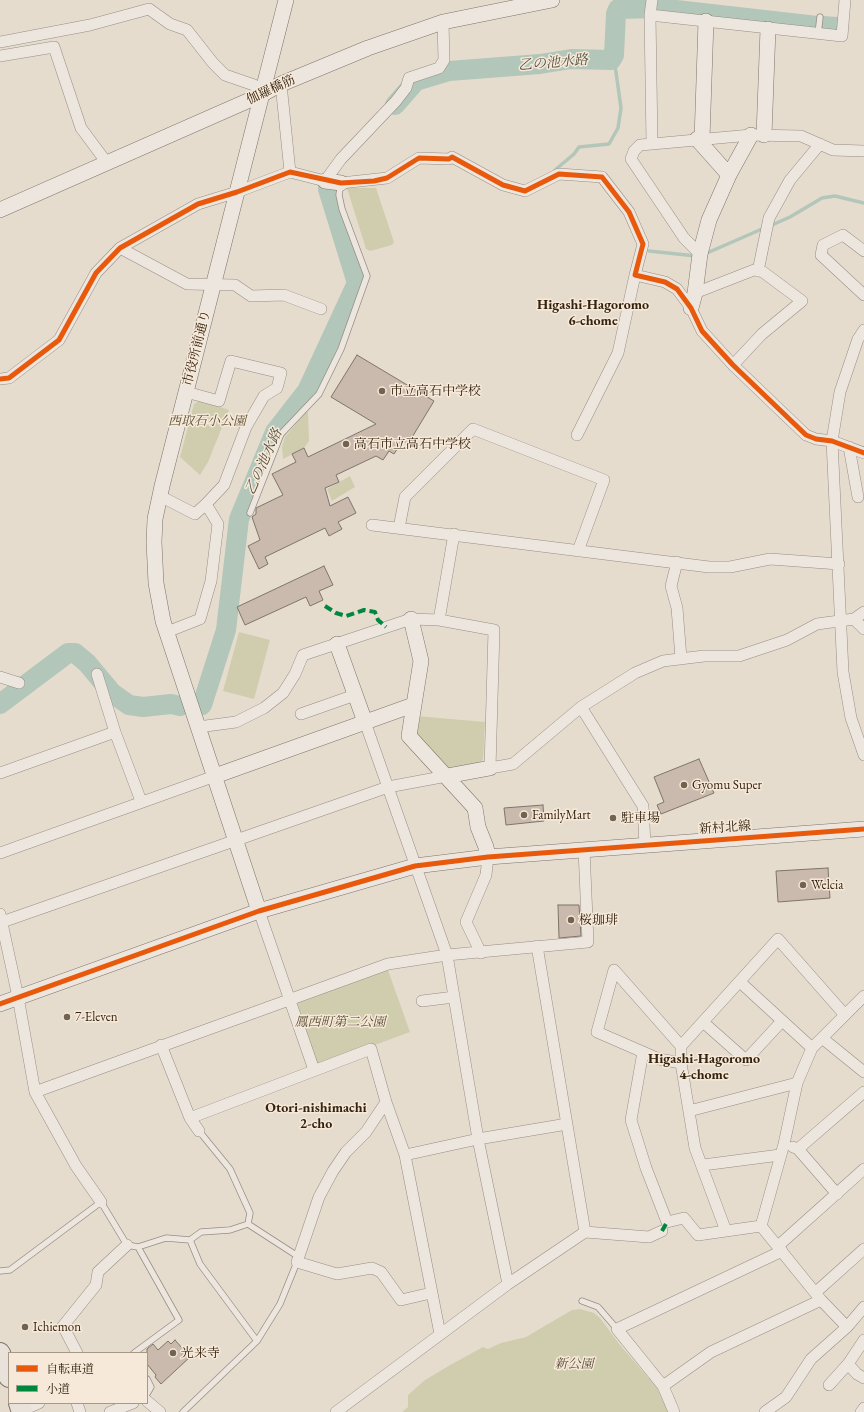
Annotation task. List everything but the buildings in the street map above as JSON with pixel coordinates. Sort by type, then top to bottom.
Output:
[{"type":"highway","points":[[0,1352],[8,1374]]},
{"type":"street","name":"市役所前通り","points":[[259,911],[167,632],[156,583],[155,519],[286,0]]},
{"type":"street","name":"伽羅橋筋","points":[[0,210],[261,95],[281,84],[368,48],[443,22],[552,0]]},
{"type":"street","points":[[652,144],[651,8],[706,21],[768,29],[819,29],[842,36],[845,0]]},
{"type":"street","points":[[0,42],[90,24],[134,5],[148,8],[170,24],[187,30],[213,63],[225,75],[254,85],[261,95]]},
{"type":"street","points":[[706,21],[699,139],[729,175]]},
{"type":"street","points":[[325,181],[341,159],[396,101],[406,88],[409,78],[439,68],[444,60],[443,22]]},
{"type":"street","points":[[692,308],[700,255],[709,220],[729,175],[757,135],[768,29]]},
{"type":"street","points":[[0,56],[54,48],[81,128],[107,162]]},
{"type":"street","points":[[281,84],[290,172]]},
{"type":"street","points":[[700,255],[684,238],[631,159],[634,151],[640,145],[757,135],[801,136],[833,150],[864,151]]},
{"type":"street","points":[[758,271],[769,218],[790,180],[820,144]]},
{"type":"street","points":[[0,379],[9,378],[59,340],[96,273],[120,248],[198,204],[237,192],[290,172],[341,184],[387,178],[419,158],[449,159],[452,157],[503,185],[525,191],[559,174],[602,177],[629,212],[643,244],[618,353],[577,435]]},
{"type":"street","points":[[864,251],[843,235],[823,245],[821,255],[864,295]]},
{"type":"street","points":[[120,248],[187,284],[235,285],[251,296],[284,295],[321,309]]},
{"type":"street","points":[[695,293],[754,270],[763,272],[802,301],[762,334],[733,365]]},
{"type":"street","points":[[635,275],[666,282],[676,289],[692,308],[702,330],[733,365],[806,435],[816,439],[832,441],[864,453]]},
{"type":"street","points":[[864,330],[858,339],[840,392],[832,441],[843,672],[851,718],[864,755]]},
{"type":"street","points":[[160,496],[195,514],[224,486],[246,427],[264,396],[277,388],[281,373],[231,361],[219,401],[186,392]]},
{"type":"street","points":[[399,528],[404,497],[473,429],[604,480],[578,551]]},
{"type":"street","points":[[849,447],[858,497]]},
{"type":"street","points":[[167,632],[200,619],[211,581],[218,524],[206,504]]},
{"type":"street","points":[[372,525],[454,534],[709,567],[730,566],[770,559],[839,564]]},
{"type":"street","points":[[439,620],[454,534]]},
{"type":"street","points":[[677,562],[671,586],[677,608],[681,658]]},
{"type":"street","points":[[101,1202],[76,1166],[35,1092],[18,997],[1,918],[388,787],[513,764],[581,707],[635,673],[663,661],[681,658],[704,656],[739,656],[787,640],[817,624],[854,619],[864,612]]},
{"type":"street","points":[[411,619],[421,660],[409,736],[476,808],[478,827],[486,847],[488,857],[486,875],[466,922],[481,953]]},
{"type":"street","points":[[198,727],[236,722],[264,708],[283,693],[295,674],[303,655],[411,619],[439,620],[494,630],[490,768]]},
{"type":"street","points":[[854,619],[864,629]]},
{"type":"street","points":[[337,644],[447,955],[478,1139],[508,1284]]},
{"type":"street","points":[[97,674],[115,732],[141,801]]},
{"type":"street","points":[[0,678],[19,683]]},
{"type":"street","points":[[301,714],[355,695]]},
{"type":"street","points":[[0,853],[141,801],[414,705]]},
{"type":"street","points":[[581,707],[643,806],[645,845]]},
{"type":"street","points":[[0,774],[115,732]]},
{"type":"street","name":"新村北線","points":[[0,1004],[259,911],[415,866],[488,857],[864,829]]},
{"type":"street","points":[[35,1092],[161,1045],[388,964],[447,955],[588,942],[586,849]]},
{"type":"street","points":[[259,911],[314,1070]]},
{"type":"street","points":[[681,1046],[778,940],[846,1015]]},
{"type":"street","points":[[537,946],[585,1232]]},
{"type":"street","points":[[681,1063],[659,1059],[597,1032],[614,970],[681,1046],[681,1063],[696,1148],[726,1231]]},
{"type":"street","points":[[740,982],[812,1048]]},
{"type":"street","points":[[422,1001],[454,997]]},
{"type":"street","points":[[760,1226],[784,1144],[797,1083],[812,1048],[863,999]]},
{"type":"street","points":[[703,1022],[746,1060],[782,1021]]},
{"type":"street","points":[[822,1038],[863,1068]]},
{"type":"street","points":[[161,1045],[190,1118],[199,1131]]},
{"type":"street","points":[[190,1118],[372,1049],[386,1102],[405,1155],[440,1334]]},
{"type":"street","points":[[643,1052],[631,1120],[646,1168],[667,1222],[684,1218],[698,1236],[760,1226]]},
{"type":"street","points":[[689,1111],[797,1083]]},
{"type":"street","points":[[798,1149],[864,1092]]},
{"type":"street","points":[[386,1102],[366,1132],[346,1152],[333,1171],[319,1197],[298,1260],[337,1274],[372,1268],[381,1272],[401,1300],[431,1293]]},
{"type":"street","points":[[405,1155],[478,1139],[567,1124]]},
{"type":"street","points":[[784,1144],[798,1149],[837,1194]]},
{"type":"street","points":[[703,1165],[780,1155]]},
{"type":"street","points":[[674,1412],[663,1386],[617,1328],[780,1248],[864,1169]]},
{"type":"street","points":[[760,1226],[780,1248],[818,1296],[847,1327]]},
{"type":"street","points":[[336,1412],[508,1284],[585,1232],[648,1237],[662,1231]]},
{"type":"street","points":[[76,1352],[63,1326],[96,1285],[98,1272],[132,1246]]},
{"type":"street","points":[[663,1386],[711,1352],[818,1296],[864,1248]]},
{"type":"street","points":[[765,1412],[786,1397],[811,1359],[847,1327],[864,1307]]},
{"type":"street","points":[[829,1385],[848,1364],[864,1340]]},
{"type":"street","points":[[848,1364],[857,1374],[864,1378]]},
{"type":"street","points":[[148,1402],[160,1412]]},
{"type":"street","points":[[110,1412],[130,1404]]},
{"type":"street","points":[[861,1412],[864,1408]]},
{"type":"lane","points":[[819,29],[820,17]]},
{"type":"lane","points":[[250,513],[281,434],[320,394],[341,349],[367,276],[342,209],[339,195],[341,184]]},
{"type":"lane","points":[[199,1131],[230,1169],[250,1213],[248,1224]]},
{"type":"lane","points":[[0,1271],[10,1270],[101,1202],[132,1246],[179,1320],[135,1352]]},
{"type":"lane","points":[[132,1246],[166,1238],[190,1240],[201,1232],[230,1230],[248,1224]]},
{"type":"lane","points":[[183,1412],[257,1341],[280,1304],[298,1260],[248,1224]]},
{"type":"lane","points":[[190,1240],[200,1264],[257,1341]]},
{"type":"lane","points":[[582,1301],[598,1306],[617,1328]]},
{"type":"lane","points":[[148,1381],[151,1387],[148,1392]]},
{"type":"green space","points":[[347,188],[376,188],[394,242],[392,245],[370,251],[366,249]]},
{"type":"green space","name":"西取石小公園","points":[[200,400],[229,410],[208,462],[200,475],[180,457],[194,404]]},
{"type":"green space","points":[[306,412],[308,412],[309,441],[304,448],[283,459],[282,447],[285,437]]},
{"type":"green space","points":[[350,476],[355,487],[332,501],[327,489]]},
{"type":"green space","points":[[239,632],[270,640],[254,699],[223,691]]},
{"type":"green space","points":[[417,716],[485,722],[483,759],[479,765],[447,770],[418,738],[415,728]]},
{"type":"green space","name":"鳳西町第二公園","points":[[388,970],[410,1032],[318,1066],[297,1002]]},
{"type":"green space","name":"新公園","points":[[580,1309],[594,1313],[600,1318],[620,1345],[657,1388],[668,1412],[402,1412],[408,1407],[408,1395],[425,1380],[452,1364],[483,1347],[488,1349],[501,1343],[526,1337],[572,1310]]},
{"type":"waterway","name":"乙の池水路","points":[[395,105],[416,81],[449,71],[540,64],[571,59],[611,60],[614,55],[616,14],[618,9],[659,8],[817,26]]},
{"type":"waterway","name":"乙の池水路","points":[[822,26],[837,27]]},
{"type":"waterway","points":[[555,170],[574,154],[579,147],[609,144],[618,128],[621,108],[615,65],[611,60]]},
{"type":"waterway","name":"乙の池水路","points":[[202,705],[226,630],[239,519],[275,432],[307,391],[357,283],[328,189]]},
{"type":"waterway","points":[[772,225],[790,217],[822,198],[835,196],[864,203]]},
{"type":"waterway","points":[[707,253],[762,229]]},
{"type":"waterway","points":[[649,251],[696,256]]},
{"type":"waterway","name":"乙の池水路","points":[[0,704],[68,653],[75,653],[87,663],[112,693],[129,705],[143,707],[171,704],[180,706]]},
{"type":"marked path","points":[[325,606],[336,613],[346,616],[364,610],[375,612],[378,620],[386,627]]},
{"type":"marked path","points":[[662,1231],[667,1222]]},
{"type":"cycle path","points":[[0,379],[9,378],[59,340],[96,273],[120,248],[198,204],[237,192],[290,172],[341,183],[374,181],[387,178],[419,158],[449,159],[452,157],[503,185],[525,191],[559,174],[602,177],[629,212],[643,244],[635,275],[665,282],[677,289],[691,308],[702,331],[733,365],[806,435],[816,439],[832,441],[864,453]]},
{"type":"cycle path","points":[[0,1004],[259,911],[415,866],[488,857],[864,829]]},
{"type":"place","name":"市立高石中学校","points":[[382,391]]},
{"type":"place","name":"高石市立高石中学校","points":[[346,444]]},
{"type":"place","name":"Gyomu Super","points":[[684,785]]},
{"type":"place","name":"FamilyMart","points":[[524,815]]},
{"type":"place","name":"駐車場","points":[[613,818]]},
{"type":"place","name":"Welcia","points":[[803,885]]},
{"type":"place","name":"桜珈琲","points":[[571,920]]},
{"type":"place","name":"7-Eleven","points":[[67,1017]]},
{"type":"place","name":"Ichiemon","points":[[25,1327]]},
{"type":"place","name":"光来寺","points":[[173,1353]]},
{"type":"district","name":"Higashi-Hagoromo 6-chome","points":[[593,314]]},
{"type":"district","name":"Higashi-Hagoromo 4-chome","points":[[704,1068]]},
{"type":"district","name":"Otori-nishimachi 2-cho","points":[[316,1116]]}]
